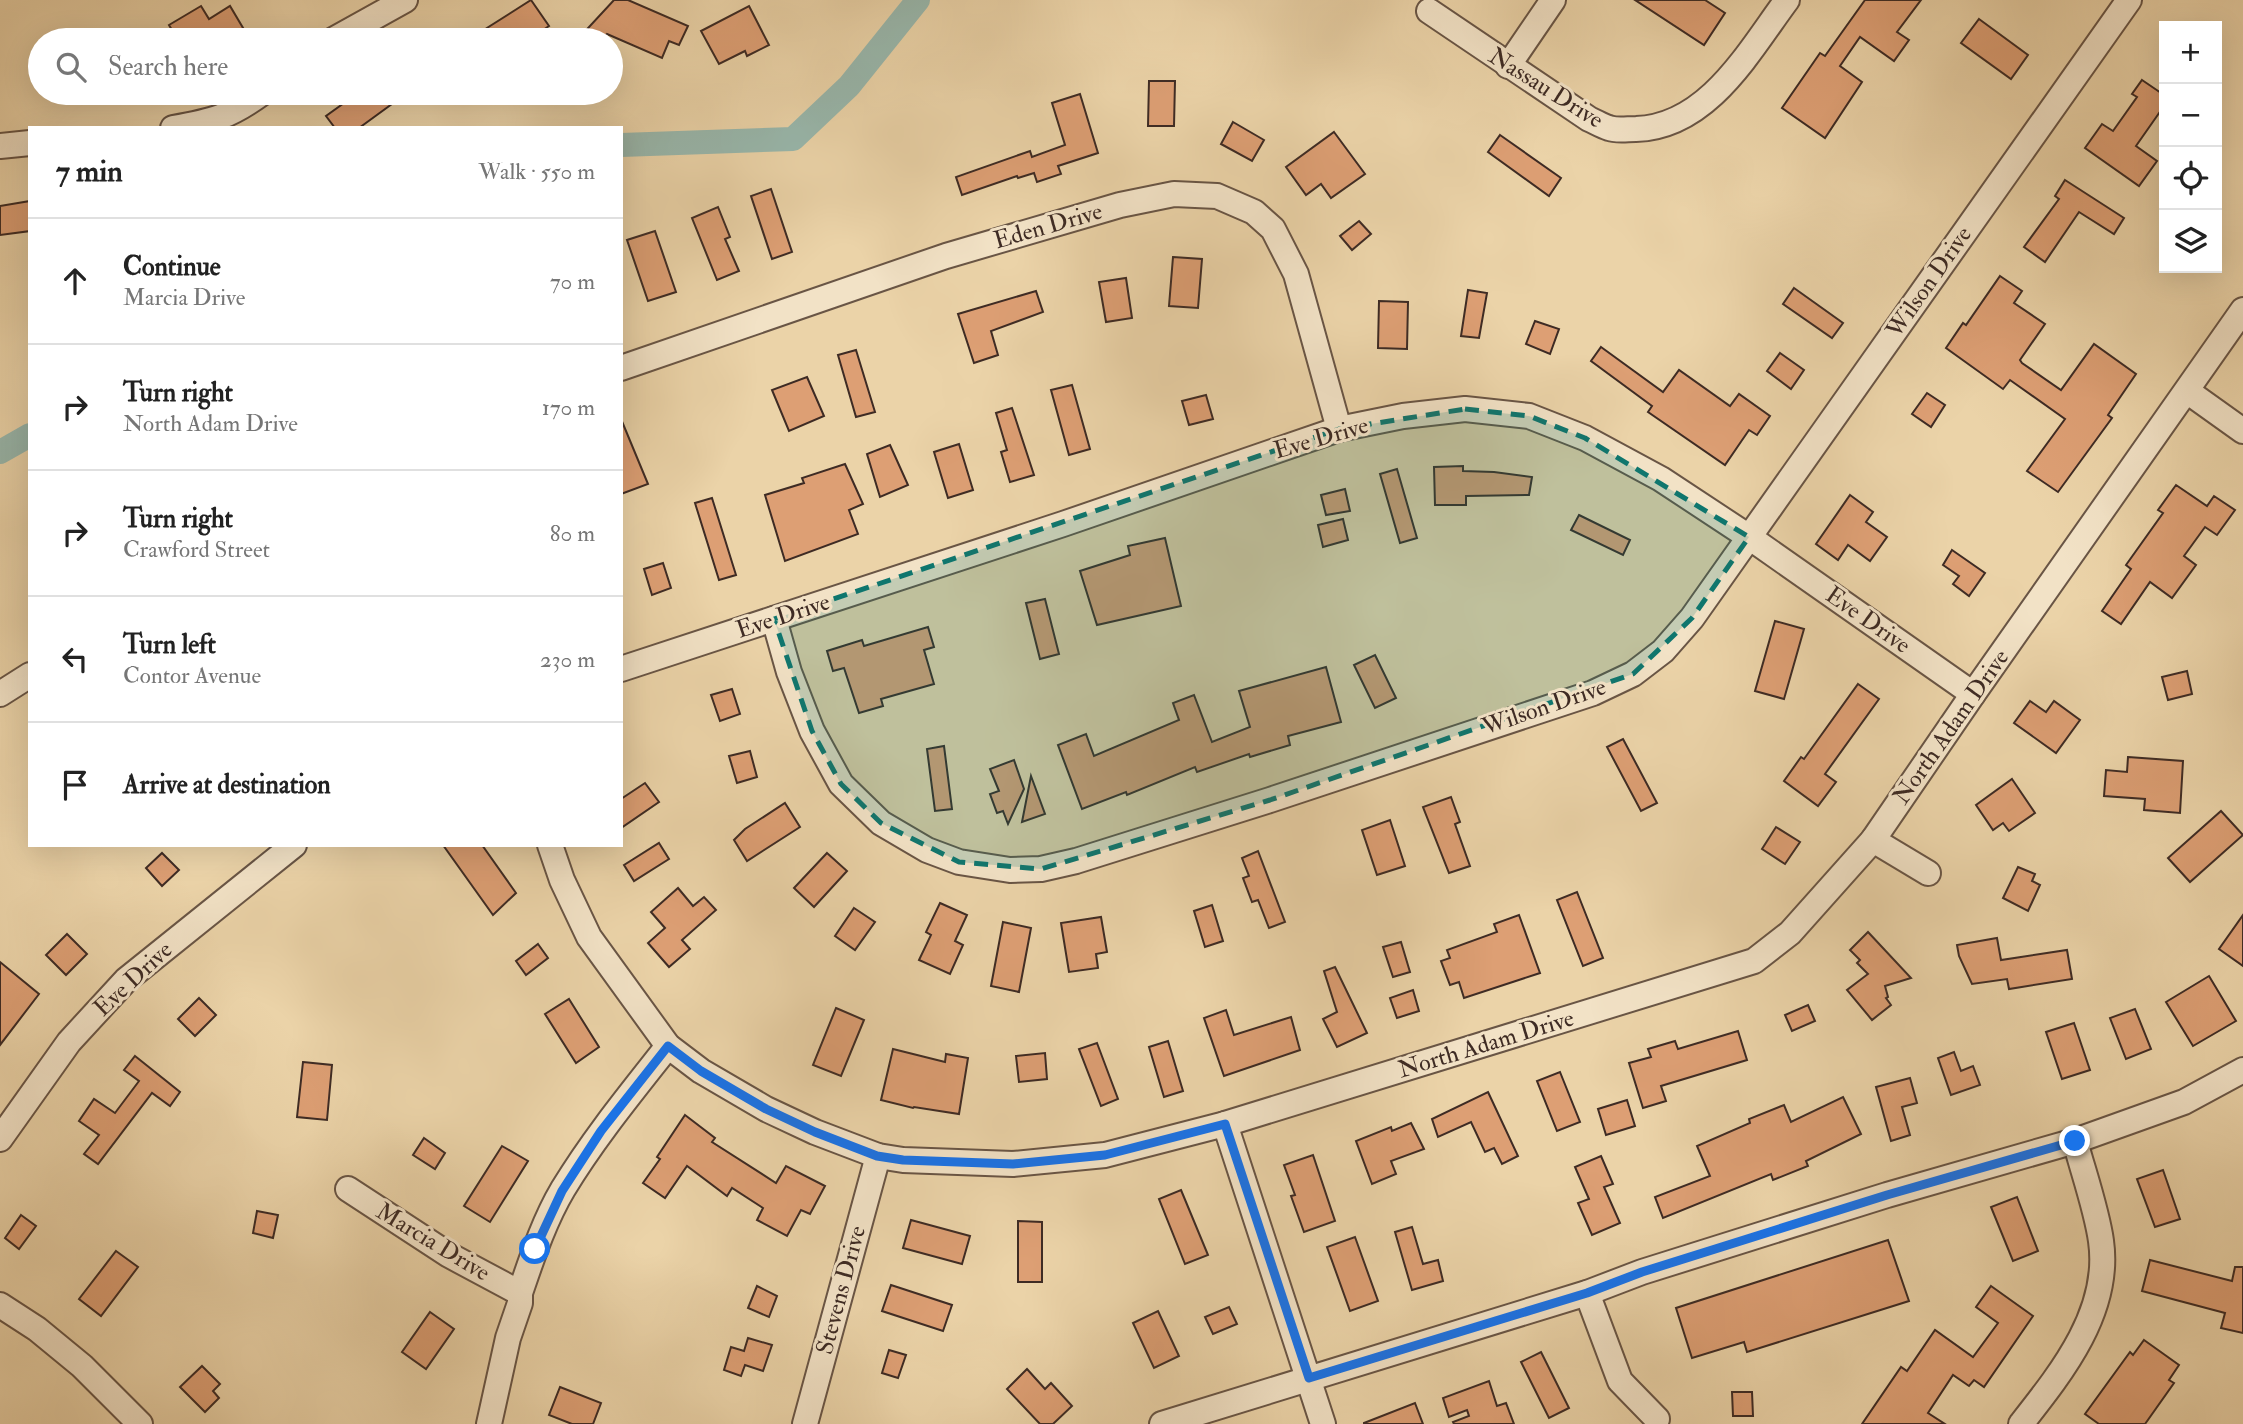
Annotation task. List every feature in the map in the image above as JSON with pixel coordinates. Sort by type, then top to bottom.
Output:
[{"type":"street","points":[[355,28],[405,0]]},
{"type":"street","points":[[1508,65],[1553,0]]},
{"type":"street","name":"Nassau Drive","points":[[1429,11],[1589,119],[1611,129],[1654,129],[1702,104],[1726,81],[1787,0]]},
{"type":"street","name":"Wilson Drive","points":[[774,619],[789,672],[812,731],[841,784],[881,823],[927,850],[959,862],[1010,870],[1041,869],[1076,861],[1593,693],[1633,674],[1663,651],[1692,618],[2129,0]]},
{"type":"street","points":[[184,126],[216,120],[246,105]]},
{"type":"street","points":[[0,146],[28,143]]},
{"type":"street","name":"Eden Drive","points":[[623,367],[946,256],[1120,205],[1174,194],[1217,196],[1254,212],[1273,229],[1296,274],[1339,429]]},
{"type":"street","name":"North Adam Drive","points":[[551,847],[562,880],[589,937],[668,1046],[701,1071],[766,1109],[877,1156],[903,1160],[1013,1164],[1105,1155],[1225,1124],[1754,961],[1790,933],[1873,839],[2243,310]]},
{"type":"street","points":[[2187,391],[2243,431]]},
{"type":"street","name":"Eve Drive","points":[[623,668],[1063,524],[1339,429],[1404,416],[1465,409],[1529,416],[1584,438],[1650,473],[1749,537],[1973,694]]},
{"type":"street","points":[[0,694],[28,676]]},
{"type":"street","points":[[1873,839],[1928,873]]},
{"type":"street","name":"Eve Drive","points":[[0,1139],[69,1042],[126,980],[291,847]]},
{"type":"street","name":"Marcia Drive","points":[[489,1424],[508,1338],[520,1303],[520,1293],[535,1249],[562,1191],[601,1131],[668,1046]]},
{"type":"street","points":[[1162,1424],[1587,1293],[1642,1272],[1887,1195],[2075,1141],[2185,1102],[2243,1070]]},
{"type":"street","points":[[1225,1124],[1323,1424]]},
{"type":"street","points":[[2021,1424],[2044,1395],[2078,1343],[2096,1306],[2102,1275],[2101,1241],[2075,1141]]},
{"type":"street","name":"Stevens Drive","points":[[805,1424],[877,1156]]},
{"type":"street","name":"Marcia Drive","points":[[348,1189],[449,1255],[520,1293]]},
{"type":"street","points":[[1587,1293],[1620,1381],[1657,1419]]},
{"type":"street","points":[[0,1305],[37,1329],[82,1366],[140,1424]]},
{"type":"highlighted area","points":[[1465,409],[1529,416],[1585,438],[1749,537],[1692,618],[1633,674],[1270,800],[1041,869],[959,862],[881,823],[841,784],[812,731],[774,619],[1339,429]]},
{"type":"building","points":[[531,0],[549,26],[546,28],[487,28]]},
{"type":"building","points":[[614,0],[628,0],[688,26],[679,45],[669,41],[662,58],[623,41],[623,28],[588,28]]},
{"type":"building","points":[[1635,0],[1705,0],[1725,13],[1704,45]]},
{"type":"building","points":[[1865,0],[1921,0],[1897,32],[1909,40],[1894,61],[1860,37],[1840,66],[1862,82],[1825,138],[1782,108],[1820,53],[1825,56]]},
{"type":"building","points":[[201,6],[209,19],[230,6],[243,28],[171,28],[169,25]]},
{"type":"building","points":[[749,6],[769,45],[747,56],[745,51],[719,64],[701,31]]},
{"type":"building","points":[[1979,19],[2028,55],[2011,79],[1961,43]]},
{"type":"building","points":[[2142,80],[2159,92],[2159,113],[2136,146],[2157,161],[2139,186],[2085,148],[2102,124],[2113,131],[2137,97],[2132,94]]},
{"type":"building","points":[[1149,81],[1175,81],[1174,126],[1148,126]]},
{"type":"building","points":[[1080,94],[1098,153],[1058,166],[1061,174],[1037,182],[1034,173],[962,195],[956,177],[1030,151],[1032,157],[1065,145],[1052,103]]},
{"type":"building","points":[[341,105],[391,105],[362,126],[334,126],[326,116]]},
{"type":"building","points":[[1233,122],[1264,140],[1252,161],[1221,144]]},
{"type":"building","points":[[1334,132],[1365,174],[1331,198],[1321,184],[1306,195],[1286,167]]},
{"type":"building","points":[[1500,135],[1561,178],[1549,196],[1488,152]]},
{"type":"building","points":[[2065,180],[2124,218],[2114,234],[2079,212],[2045,262],[2024,247],[2059,199],[2055,196]]},
{"type":"building","points":[[771,189],[792,252],[772,259],[751,196]]},
{"type":"building","points":[[28,201],[28,231],[0,235],[0,206]]},
{"type":"building","points":[[718,207],[730,237],[725,239],[739,271],[717,280],[692,218]]},
{"type":"building","points":[[1359,221],[1371,234],[1352,250],[1340,236]]},
{"type":"building","points":[[655,231],[676,292],[648,301],[627,240]]},
{"type":"building","points":[[1173,257],[1202,259],[1198,308],[1169,306]]},
{"type":"building","points":[[2000,276],[2022,291],[2014,303],[2045,324],[2020,360],[2022,363],[2061,390],[2094,344],[2136,374],[2108,415],[2112,418],[2058,492],[2027,471],[2065,419],[2010,380],[2003,389],[1946,348],[1963,323],[1966,325]]},
{"type":"building","points":[[1126,278],[1132,318],[1106,322],[1099,282]]},
{"type":"building","points":[[1794,288],[1843,323],[1832,338],[1783,304]]},
{"type":"building","points":[[1468,290],[1487,293],[1479,338],[1461,336]]},
{"type":"building","points":[[1036,291],[1043,312],[991,331],[998,355],[974,363],[958,314]]},
{"type":"building","points":[[1379,301],[1408,302],[1407,349],[1378,348]]},
{"type":"building","points":[[1535,321],[1559,329],[1550,354],[1526,344]]},
{"type":"building","points":[[1601,347],[1663,392],[1679,370],[1730,406],[1739,394],[1770,416],[1757,435],[1749,430],[1725,465],[1648,412],[1652,406],[1591,361]]},
{"type":"building","points":[[856,350],[875,412],[856,417],[838,355]]},
{"type":"building","points":[[1780,353],[1804,370],[1791,389],[1767,371]]},
{"type":"building","points":[[807,377],[824,416],[789,431],[772,390]]},
{"type":"building","points":[[1072,385],[1090,449],[1069,455],[1051,390]]},
{"type":"building","points":[[1927,393],[1945,405],[1931,427],[1912,414]]},
{"type":"building","points":[[1206,395],[1213,419],[1189,425],[1182,401]]},
{"type":"building","points":[[1012,408],[1034,475],[1010,482],[1001,452],[1007,450],[996,413]]},
{"type":"building","points":[[623,424],[648,484],[623,493]]},
{"type":"building","points":[[959,444],[973,490],[948,498],[934,452]]},
{"type":"building","points":[[890,445],[908,485],[880,497],[867,454]]},
{"type":"building","points":[[845,464],[863,504],[849,510],[858,534],[785,561],[765,495],[804,483],[802,478]]},
{"type":"building","points":[[1463,466],[1463,471],[1532,477],[1529,495],[1466,496],[1466,505],[1435,505],[1434,467]]},
{"type":"building","points":[[1397,469],[1417,538],[1400,543],[1380,474]]},
{"type":"building","points":[[2176,485],[2207,506],[2214,496],[2235,510],[2217,535],[2205,527],[2184,556],[2196,565],[2172,598],[2150,582],[2121,624],[2102,611],[2131,569],[2126,565],[2163,513],[2158,510]]},
{"type":"building","points":[[1345,489],[1350,511],[1326,515],[1321,495]]},
{"type":"building","points":[[1850,495],[1873,512],[1866,522],[1887,537],[1870,561],[1848,545],[1838,560],[1816,544]]},
{"type":"building","points":[[712,498],[736,575],[719,580],[695,503]]},
{"type":"building","points":[[1579,515],[1630,540],[1623,555],[1571,530]]},
{"type":"building","points":[[1343,519],[1348,540],[1323,547],[1318,525]]},
{"type":"building","points":[[1165,538],[1181,606],[1097,625],[1080,571],[1130,555],[1128,546]]},
{"type":"building","points":[[1952,550],[1985,573],[1969,596],[1953,584],[1959,576],[1943,565]]},
{"type":"building","points":[[663,563],[671,588],[652,595],[644,569]]},
{"type":"building","points":[[1045,599],[1059,654],[1040,659],[1026,603]]},
{"type":"building","points":[[1775,621],[1804,629],[1784,699],[1755,691]]},
{"type":"building","points":[[928,627],[934,647],[924,650],[934,684],[881,699],[883,706],[859,713],[844,668],[833,671],[827,651],[862,640],[864,646]]},
{"type":"building","points":[[1375,655],[1396,698],[1375,708],[1354,665]]},
{"type":"building","points":[[1326,667],[1341,722],[1288,736],[1290,745],[1250,757],[1249,754],[1197,772],[1195,767],[1127,795],[1126,792],[1082,809],[1058,745],[1086,734],[1094,756],[1179,720],[1173,703],[1194,695],[1212,742],[1250,727],[1239,691]]},
{"type":"building","points":[[2187,671],[2192,694],[2168,700],[2162,677]]},
{"type":"building","points":[[1858,684],[1879,699],[1825,774],[1836,782],[1818,806],[1784,781],[1801,757],[1804,759]]},
{"type":"building","points":[[732,689],[740,714],[720,721],[711,695]]},
{"type":"building","points":[[2030,701],[2046,712],[2054,701],[2080,720],[2056,753],[2014,723]]},
{"type":"building","points":[[1623,739],[1657,803],[1641,811],[1607,747]]},
{"type":"building","points":[[944,746],[952,809],[935,811],[927,749]]},
{"type":"building","points":[[750,751],[757,777],[737,783],[729,756]]},
{"type":"building","points":[[2128,757],[2183,761],[2180,813],[2144,810],[2145,799],[2104,796],[2106,770],[2127,772]]},
{"type":"building","points":[[1014,760],[1024,789],[1008,824],[1003,811],[997,813],[990,794],[999,791],[990,769]]},
{"type":"building","points":[[1031,776],[1045,814],[1022,822]]},
{"type":"building","points":[[2012,779],[2035,813],[2009,831],[2003,823],[1993,830],[1976,805]]},
{"type":"building","points":[[645,783],[659,802],[623,827],[623,798]]},
{"type":"building","points":[[1451,797],[1460,822],[1455,824],[1470,866],[1449,873],[1423,807]]},
{"type":"building","points":[[785,803],[800,827],[747,861],[734,840],[745,829]]},
{"type":"building","points":[[2221,811],[2243,835],[2190,882],[2168,858]]},
{"type":"building","points":[[1390,820],[1405,866],[1377,875],[1362,830]]},
{"type":"building","points":[[1776,827],[1800,842],[1785,864],[1762,849]]},
{"type":"building","points":[[659,843],[669,859],[634,881],[624,865]]},
{"type":"building","points":[[444,847],[483,847],[516,893],[493,915]]},
{"type":"building","points":[[1258,851],[1285,922],[1269,928],[1258,900],[1252,902],[1243,878],[1249,876],[1242,858]]},
{"type":"building","points":[[162,853],[179,870],[162,886],[146,868]]},
{"type":"building","points":[[827,853],[847,871],[814,907],[794,888]]},
{"type":"building","points":[[2018,867],[2035,874],[2032,881],[2040,885],[2028,911],[2003,898]]},
{"type":"building","points":[[678,888],[693,906],[704,897],[716,910],[682,940],[690,949],[669,967],[648,943],[665,928],[651,912]]},
{"type":"building","points":[[1577,892],[1603,958],[1583,966],[1557,900]]},
{"type":"building","points":[[940,903],[967,915],[955,941],[963,945],[950,974],[919,960],[931,935],[926,932]]},
{"type":"building","points":[[1212,905],[1223,941],[1205,947],[1194,911]]},
{"type":"building","points":[[854,908],[875,922],[855,950],[835,936]]},
{"type":"building","points":[[1519,915],[1540,973],[1464,998],[1459,982],[1450,985],[1441,961],[1450,958],[1447,950],[1497,932],[1494,924]]},
{"type":"building","points":[[2243,915],[2243,966],[2219,949]]},
{"type":"building","points":[[1101,917],[1107,952],[1096,954],[1098,968],[1069,972],[1061,923]]},
{"type":"building","points":[[1003,922],[1031,928],[1019,992],[991,986]]},
{"type":"building","points":[[1868,932],[1911,978],[1885,986],[1886,998],[1891,1005],[1872,1020],[1847,990],[1868,974],[1857,963],[1860,960],[1850,950]]},
{"type":"building","points":[[67,934],[87,954],[66,975],[46,955]]},
{"type":"building","points":[[1997,938],[2001,960],[2067,950],[2072,979],[2009,989],[2007,979],[1972,984],[1957,945]]},
{"type":"building","points":[[1401,942],[1410,972],[1393,977],[1383,947]]},
{"type":"building","points":[[538,944],[548,958],[526,975],[516,961]]},
{"type":"building","points":[[0,962],[39,994],[0,1045]]},
{"type":"building","points":[[1335,967],[1367,1033],[1337,1047],[1323,1019],[1337,1012],[1324,971]]},
{"type":"building","points":[[2209,976],[2236,1021],[2193,1046],[2166,1002]]},
{"type":"building","points":[[1413,990],[1419,1011],[1397,1018],[1390,998]]},
{"type":"building","points":[[199,998],[216,1015],[195,1036],[178,1019]]},
{"type":"building","points":[[569,999],[599,1047],[576,1063],[545,1014]]},
{"type":"building","points":[[1808,1005],[1815,1021],[1792,1031],[1785,1015]]},
{"type":"building","points":[[836,1008],[864,1020],[841,1076],[813,1065]]},
{"type":"building","points":[[2135,1009],[2151,1049],[2126,1059],[2110,1018]]},
{"type":"building","points":[[1226,1010],[1234,1035],[1291,1017],[1300,1050],[1224,1076],[1204,1018]]},
{"type":"building","points":[[2074,1023],[2090,1070],[2062,1079],[2046,1032]]},
{"type":"building","points":[[1738,1031],[1747,1060],[1661,1086],[1666,1101],[1643,1108],[1629,1063],[1651,1057],[1648,1049],[1675,1041],[1678,1049]]},
{"type":"building","points":[[1168,1041],[1183,1091],[1164,1097],[1149,1047]]},
{"type":"building","points":[[1097,1043],[1118,1099],[1101,1106],[1079,1049]]},
{"type":"building","points":[[893,1049],[945,1062],[946,1054],[968,1058],[959,1114],[913,1108],[881,1100]]},
{"type":"building","points":[[1954,1052],[1961,1071],[1973,1066],[1980,1085],[1951,1095],[1938,1058]]},
{"type":"building","points":[[1045,1053],[1047,1079],[1019,1082],[1016,1056]]},
{"type":"building","points":[[135,1056],[180,1092],[170,1106],[152,1093],[98,1164],[84,1154],[99,1135],[79,1121],[94,1099],[115,1113],[139,1081],[124,1070]]},
{"type":"building","points":[[303,1062],[332,1065],[327,1120],[297,1117]]},
{"type":"building","points":[[1560,1072],[1580,1122],[1557,1131],[1537,1081]]},
{"type":"building","points":[[1910,1078],[1917,1103],[1902,1107],[1910,1135],[1891,1141],[1876,1087]]},
{"type":"building","points":[[1488,1092],[1518,1156],[1502,1164],[1494,1148],[1485,1152],[1471,1122],[1438,1137],[1432,1119]]},
{"type":"building","points":[[1843,1097],[1861,1134],[1806,1161],[1808,1166],[1773,1180],[1771,1174],[1663,1218],[1655,1197],[1710,1176],[1697,1146],[1750,1123],[1749,1119],[1784,1105],[1791,1122]]},
{"type":"building","points":[[1627,1100],[1635,1126],[1606,1135],[1598,1109]]},
{"type":"building","points":[[685,1115],[715,1138],[712,1142],[776,1183],[786,1166],[825,1186],[810,1214],[801,1210],[787,1236],[757,1220],[763,1208],[732,1188],[727,1196],[687,1166],[665,1198],[643,1183]]},
{"type":"building","points":[[1411,1123],[1424,1149],[1391,1161],[1396,1174],[1372,1184],[1356,1141],[1391,1127],[1392,1131]]},
{"type":"building","points":[[424,1138],[445,1153],[435,1169],[413,1155]]},
{"type":"building","points":[[502,1146],[528,1161],[490,1222],[464,1206]]},
{"type":"building","points":[[1313,1155],[1335,1221],[1304,1232],[1291,1196],[1295,1195],[1284,1165]]},
{"type":"building","points":[[1601,1156],[1613,1184],[1604,1187],[1620,1223],[1592,1235],[1578,1203],[1589,1199],[1575,1167]]},
{"type":"building","points":[[2163,1170],[2180,1219],[2155,1227],[2137,1179]]},
{"type":"building","points":[[1181,1190],[1208,1255],[1185,1264],[1159,1199]]},
{"type":"building","points":[[2017,1197],[2038,1251],[2013,1261],[1991,1207]]},
{"type":"building","points":[[257,1211],[278,1215],[273,1238],[253,1233]]},
{"type":"building","points":[[21,1215],[36,1226],[19,1249],[5,1238]]},
{"type":"building","points":[[911,1220],[970,1236],[962,1264],[903,1248]]},
{"type":"building","points":[[1018,1221],[1042,1222],[1042,1282],[1018,1282]]},
{"type":"building","points":[[1412,1227],[1423,1264],[1438,1260],[1443,1281],[1412,1290],[1395,1232]]},
{"type":"building","points":[[1355,1237],[1378,1301],[1350,1311],[1327,1247]]},
{"type":"building","points":[[1888,1240],[1909,1301],[1747,1352],[1744,1342],[1692,1358],[1676,1308]]},
{"type":"building","points":[[116,1251],[138,1267],[101,1316],[79,1299]]},
{"type":"building","points":[[2150,1260],[2232,1281],[2235,1267],[2243,1267],[2243,1333],[2221,1328],[2225,1313],[2142,1291]]},
{"type":"building","points":[[891,1285],[952,1305],[943,1331],[882,1311]]},
{"type":"building","points":[[757,1286],[777,1296],[769,1317],[748,1308]]},
{"type":"building","points":[[1991,1286],[2033,1316],[1984,1387],[1974,1380],[1969,1386],[1953,1375],[1928,1413],[1945,1424],[1862,1424],[1901,1367],[1907,1371],[1935,1330],[1973,1357],[1998,1323],[1976,1307]]},
{"type":"building","points":[[1229,1307],[1237,1324],[1213,1334],[1205,1317]]},
{"type":"building","points":[[1158,1311],[1179,1356],[1154,1368],[1133,1323]]},
{"type":"building","points":[[430,1312],[454,1329],[426,1369],[402,1352]]},
{"type":"building","points":[[748,1338],[772,1345],[763,1371],[745,1365],[741,1376],[724,1370],[731,1347],[744,1351]]},
{"type":"building","points":[[2144,1340],[2179,1365],[2169,1380],[2174,1383],[2145,1424],[2099,1424],[2085,1414],[2130,1352],[2133,1355]]},
{"type":"building","points":[[889,1350],[906,1355],[898,1378],[882,1373]]},
{"type":"building","points":[[1541,1352],[1569,1408],[1549,1418],[1521,1362]]},
{"type":"building","points":[[202,1366],[220,1384],[213,1391],[219,1398],[205,1412],[180,1387]]},
{"type":"building","points":[[1027,1369],[1045,1389],[1051,1383],[1072,1406],[1053,1424],[1040,1424],[1007,1389]]},
{"type":"building","points":[[1489,1381],[1497,1406],[1506,1403],[1514,1424],[1454,1424],[1453,1422],[1469,1416],[1467,1410],[1449,1417],[1443,1398]]},
{"type":"building","points":[[560,1387],[601,1403],[593,1424],[572,1424],[549,1415]]},
{"type":"building","points":[[1732,1392],[1752,1392],[1753,1416],[1733,1416]]},
{"type":"building","points":[[1415,1403],[1423,1424],[1364,1424],[1364,1423]]},
{"type":"waterway","points":[[623,145],[793,139],[849,86],[918,0]]},
{"type":"waterway","points":[[0,452],[28,436]]},
{"type":"route","points":[[535,1249],[562,1191],[601,1131],[668,1046],[701,1071],[766,1109],[877,1156],[903,1160],[1013,1164],[1105,1155],[1225,1124],[1309,1378],[1587,1293],[1642,1272],[1887,1195],[2075,1141]]}]
